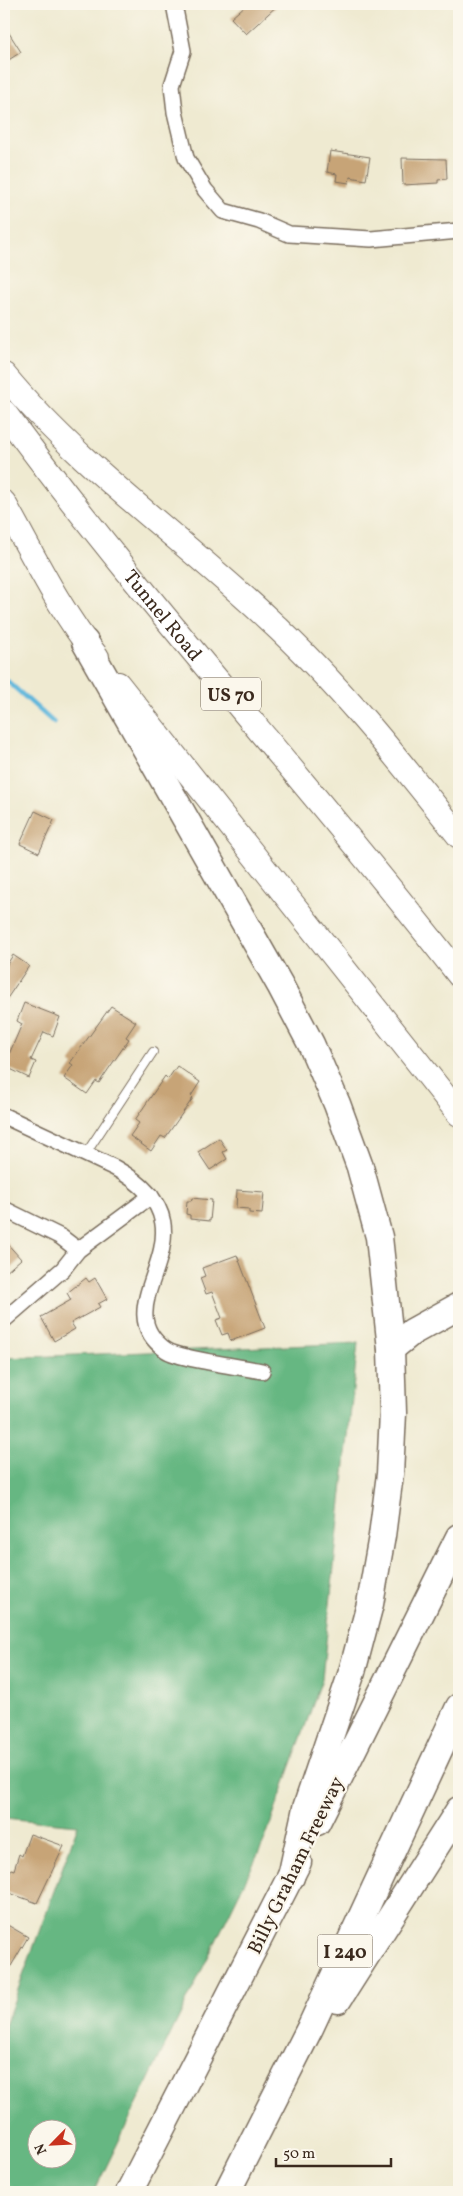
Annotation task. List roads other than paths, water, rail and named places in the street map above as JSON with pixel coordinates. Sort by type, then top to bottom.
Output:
[{"type":"highway","points":[[85,642],[276,977],[311,1044],[337,1104],[356,1158],[379,1236],[391,1349],[393,1413],[390,1474],[382,1536],[370,1604],[352,1672],[306,1808],[291,1877]]},
{"type":"highway","points":[[391,1349],[412,1332],[459,1306]]},
{"type":"highway","name":"Billy Graham Freeway","points":[[129,2192],[291,1877],[357,1739],[459,1537]]},
{"type":"highway","name":"I 240","points":[[227,2192],[310,2028],[459,1707]]},
{"type":"highway","points":[[310,2028],[330,2014],[459,1810]]},
{"type":"main road","points":[[4,375],[42,419],[266,617],[326,674],[459,836]]},
{"type":"main road","name":"Tunnel Road","points":[[4,412],[138,583],[389,884],[459,975]]},
{"type":"main road","points":[[4,503],[85,642],[459,1114]]},
{"type":"street","points":[[174,4],[183,51],[172,85],[175,112],[186,158],[205,190],[223,211],[259,220],[289,234],[371,238],[459,231]]},
{"type":"street","points":[[4,1116],[132,1178],[151,1196],[159,1209],[164,1233],[164,1245],[150,1284],[144,1314],[147,1327],[153,1338],[167,1351],[262,1371]]},
{"type":"street","points":[[4,1320],[64,1269],[78,1250],[151,1196]]},
{"type":"street","points":[[4,1209],[61,1237],[78,1250]]},
{"type":"lane","points":[[85,1155],[152,1052]]},
{"type":"waterway","points":[[4,678],[54,723]]}]
